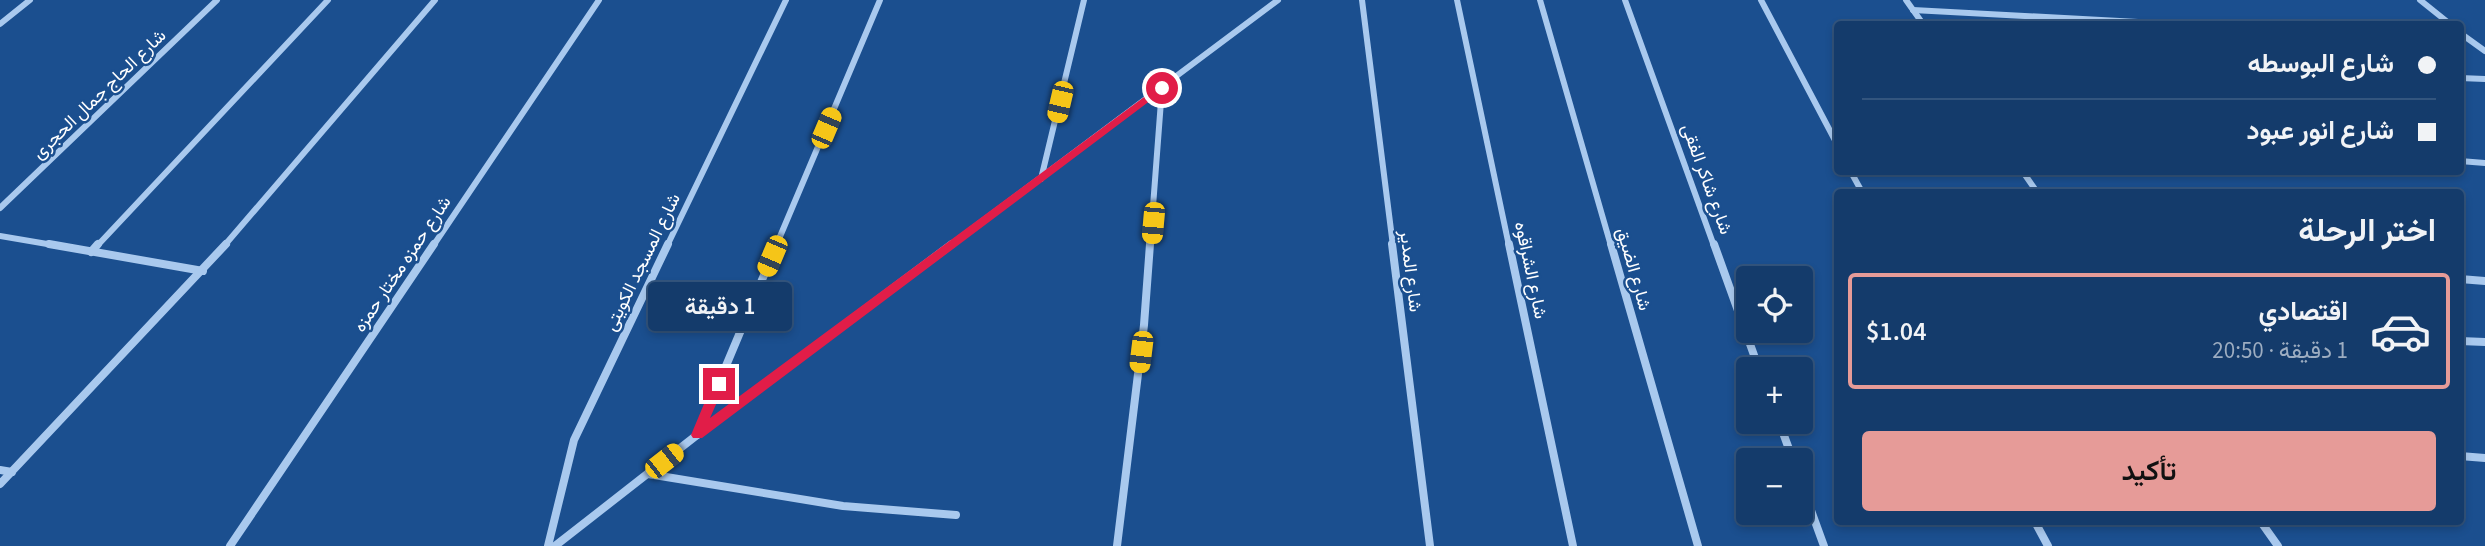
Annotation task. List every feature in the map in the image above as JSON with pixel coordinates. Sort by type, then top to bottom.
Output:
[{"type":"street","points":[[0,24],[30,0]]},
{"type":"street","name":"شارع الحاج جمال الحجرى","points":[[0,208],[218,0]]},
{"type":"street","points":[[91,252],[328,0]]},
{"type":"street","points":[[0,484],[203,271],[435,0]]},
{"type":"street","name":"شارع حمزه مختار حمزه","points":[[230,546],[599,0]]},
{"type":"street","name":"شارع المسجد الكويتى","points":[[548,546],[574,440],[786,0]]},
{"type":"street","points":[[697,435],[880,0]]},
{"type":"street","points":[[1041,179],[1084,0]]},
{"type":"street","points":[[555,546],[697,435],[1278,0]]},
{"type":"street","name":"شارع المدير","points":[[1362,0],[1430,546]]},
{"type":"street","name":"شارع الشراقوه","points":[[1457,0],[1573,546]]},
{"type":"street","name":"شارع الضيق","points":[[1540,0],[1698,546]]},
{"type":"street","name":"شارع شاكر الفقى","points":[[1625,0],[1755,357]]},
{"type":"street","points":[[1761,0],[1834,138]]},
{"type":"street","points":[[1906,0],[1921,21]]},
{"type":"street","points":[[2420,0],[2446,21]]},
{"type":"street","points":[[1913,10],[2119,21]]},
{"type":"street","points":[[2464,36],[2485,49]]},
{"type":"street","points":[[2464,40],[2470,41]]},
{"type":"street","points":[[2464,78],[2485,79]]},
{"type":"street","points":[[1117,546],[1144,325],[1162,88]]},
{"type":"street","points":[[2464,161],[2485,163]]},
{"type":"street","points":[[0,236],[203,271]]},
{"type":"street","points":[[2464,279],[2485,281]]},
{"type":"street","points":[[2464,341],[2485,342]]},
{"type":"street","points":[[2464,456],[2485,458]]},
{"type":"street","points":[[0,470],[12,472]]},
{"type":"street","points":[[648,474],[844,506],[956,515]]},
{"type":"street","points":[[1813,516],[1824,546]]},
{"type":"street","points":[[2037,525],[2048,546]]},
{"type":"street","points":[[2263,525],[2278,546]]},
{"type":"route","points":[[719,384],[697,435],[1162,88]]}]
